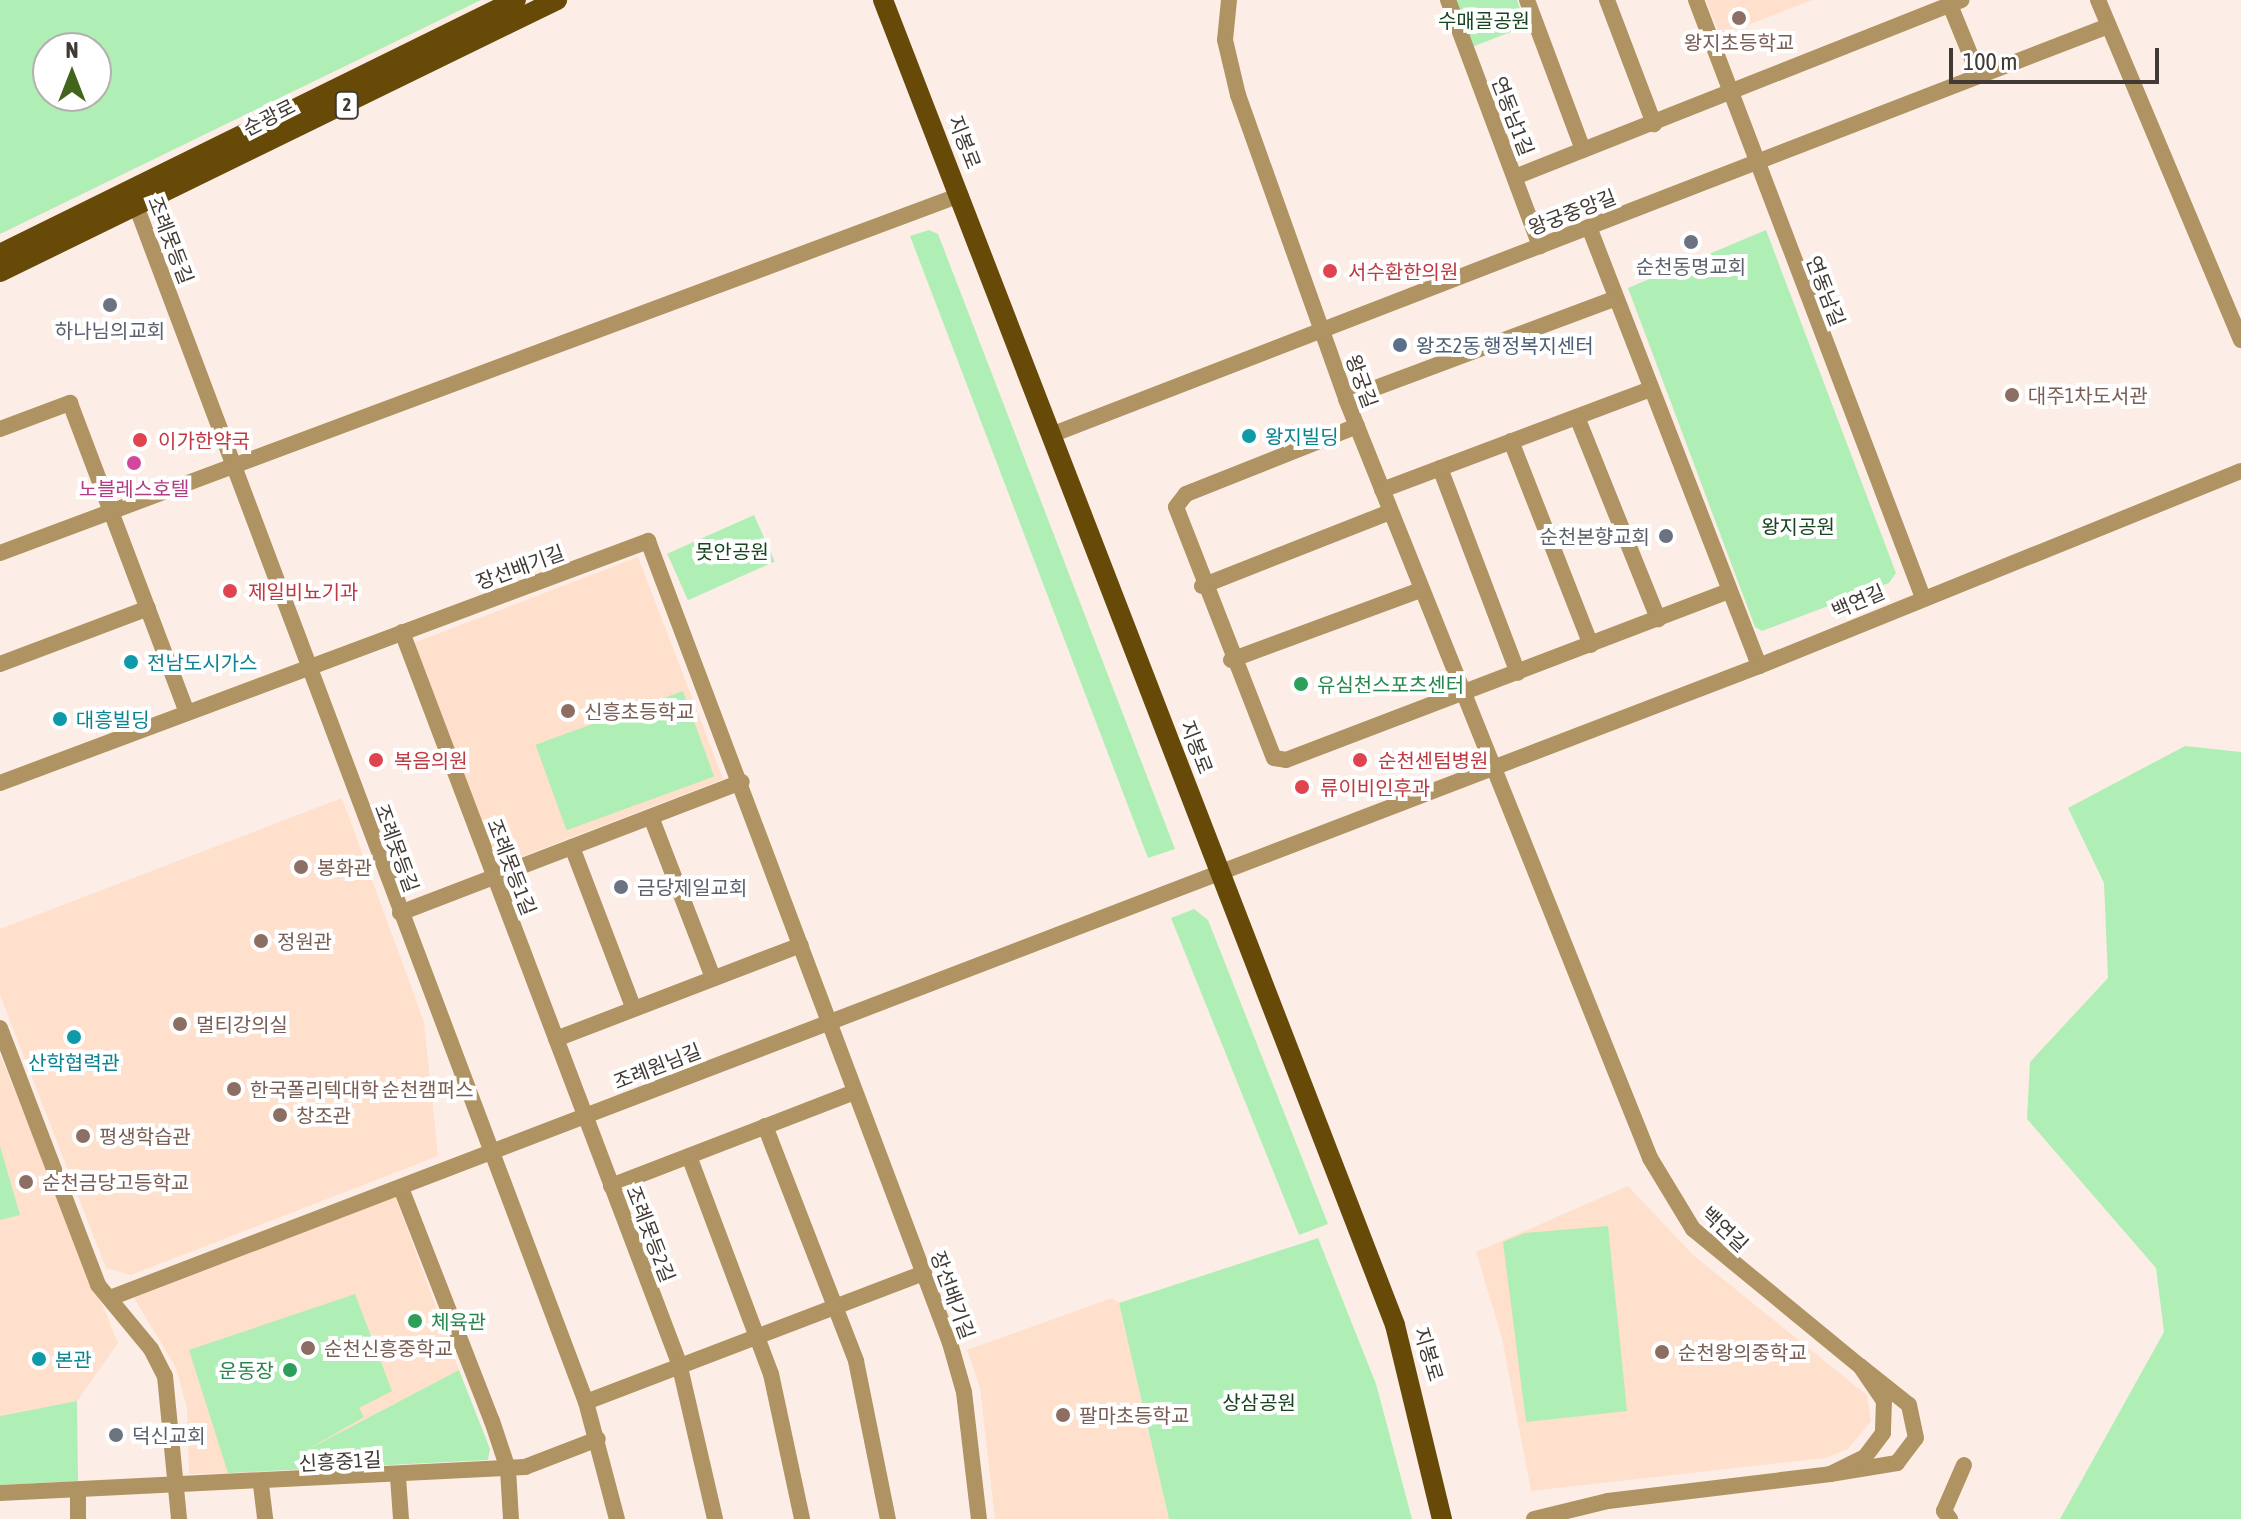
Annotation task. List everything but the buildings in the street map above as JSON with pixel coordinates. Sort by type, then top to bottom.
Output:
[{"type":"main road","name":"순광로","points":[[0,272],[516,0]]},
{"type":"main road","name":"순광로","points":[[0,254],[134,200],[557,0]]},
{"type":"main road","name":"지봉로","points":[[883,0],[1395,1325],[1442,1519]]},
{"type":"street","name":"왕궁길","points":[[1229,0],[1225,40],[1238,95],[1346,399],[1491,768]]},
{"type":"street","name":"연동남1길","points":[[1448,0],[1540,246]]},
{"type":"street","points":[[1527,0],[1583,150]]},
{"type":"street","points":[[1607,0],[1654,124]]},
{"type":"street","name":"연동남길","points":[[1696,0],[1922,595]]},
{"type":"street","points":[[2098,0],[2241,340]]},
{"type":"street","points":[[1515,177],[1731,94],[1953,2],[1979,76]]},
{"type":"street","name":"왕궁중앙길","points":[[1051,435],[2108,26]]},
{"type":"street","points":[[1,550],[960,195]]},
{"type":"street","name":"조례못등길","points":[[134,200],[236,464],[400,913],[586,1402],[617,1519]]},
{"type":"street","points":[[1589,227],[1759,666]]},
{"type":"street","points":[[1346,399],[1616,298]]},
{"type":"street","points":[[1382,490],[1651,389]]},
{"type":"street","points":[[0,429],[70,403],[187,713]]},
{"type":"street","points":[[1577,417],[1658,619]]},
{"type":"street","points":[[1357,426],[1180,498],[1175,517],[1266,750],[1280,760],[1518,673],[1729,591]]},
{"type":"street","points":[[1511,441],[1591,645]]},
{"type":"street","points":[[1440,468],[1518,673]]},
{"type":"street","name":"백연길","points":[[1218,869],[1759,666],[1922,595],[2241,471]]},
{"type":"street","points":[[1202,586],[1390,512]]},
{"type":"street","name":"장선배기길","points":[[0,783],[648,541],[742,782],[924,1273],[964,1392],[979,1519]]},
{"type":"street","points":[[1231,660],[1420,590]]},
{"type":"street","points":[[0,664],[148,608]]},
{"type":"street","name":"조례못등1길","points":[[402,632],[585,1116]]},
{"type":"street","name":"백연길","points":[[1491,768],[1650,1158],[1676,1208],[1721,1255],[1909,1405],[1914,1447],[1897,1463],[1608,1501],[1534,1519]]},
{"type":"street","points":[[400,913],[742,782]]},
{"type":"street","points":[[651,817],[713,978]]},
{"type":"street","points":[[572,847],[634,1009]]},
{"type":"street","name":"조례원님길","points":[[110,1298],[401,1188],[1218,869]]},
{"type":"street","points":[[556,1039],[801,945]]},
{"type":"street","points":[[0,1028],[94,1276],[165,1376],[179,1519]]},
{"type":"street","points":[[611,1186],[855,1092]]},
{"type":"street","name":"조례못등2길","points":[[585,1116],[680,1366],[715,1519]]},
{"type":"street","points":[[765,1126],[837,1306],[874,1429],[888,1519]]},
{"type":"street","points":[[689,1156],[758,1336],[786,1426],[802,1519]]},
{"type":"street","points":[[401,1188],[508,1469],[511,1519]]},
{"type":"street","points":[[586,1402],[924,1273]]},
{"type":"street","name":"백연길","points":[[1830,1474],[1865,1457],[1883,1433],[1884,1401],[1860,1366]]},
{"type":"street","name":"신흥중1길","points":[[0,1493],[261,1485],[508,1469],[577,1452],[598,1439]]},
{"type":"street","points":[[1950,1519],[1944,1511],[1964,1465]]},
{"type":"street","points":[[398,1477],[401,1519]]},
{"type":"street","points":[[261,1485],[265,1519]]},
{"type":"street","points":[[78,1492],[78,1519]]},
{"type":"shaded area","name":"왕지초등학교","points":[[1706,0],[1812,0],[1720,36]]},
{"type":"shaded area","name":"신흥초등학교","points":[[638,557],[723,779],[498,866],[413,643]]},
{"type":"shaded area","name":"한국폴리텍대학 순천캠퍼스","points":[[342,798],[424,1022],[438,1156],[131,1275],[106,1268],[0,995],[0,929]]},
{"type":"shaded area","name":"순천금당고등학교","points":[[0,1055],[118,1343],[77,1401],[0,1416]]},
{"type":"shaded area","name":"순천왕의중학교","points":[[1628,1186],[1693,1255],[1867,1395],[1871,1421],[1848,1449],[1825,1458],[1531,1491],[1502,1338],[1476,1252]]},
{"type":"shaded area","name":"순천신흥중학교","points":[[395,1196],[459,1370],[266,1472],[189,1474],[187,1408],[176,1368],[134,1298]]},
{"type":"shaded area","name":"팔마초등학교","points":[[1112,1298],[1119,1303],[1169,1519],[995,1519],[980,1388],[967,1350]]},
{"type":"green space","points":[[0,0],[481,0],[0,234]]},
{"type":"green space","name":"수매골공원","points":[[1453,0],[1517,0],[1526,26],[1472,47]]},
{"type":"green space","points":[[929,230],[938,234],[1175,849],[1148,858],[910,236]]},
{"type":"green space","name":"왕지공원","points":[[1766,230],[1896,573],[1889,583],[1762,631],[1755,627],[1628,288]]},
{"type":"green space","name":"못안공원","points":[[754,515],[775,562],[688,600],[667,554]]},
{"type":"green space","points":[[683,691],[714,777],[567,830],[535,745]]},
{"type":"green space","points":[[2185,746],[2241,752],[2241,1519],[2060,1519],[2164,1332],[2156,1268],[2027,1119],[2030,1062],[2108,978],[2104,883],[2068,808]]},
{"type":"green space","points":[[1194,909],[1208,920],[1328,1224],[1299,1235],[1171,918]]},
{"type":"green space","points":[[0,1146],[20,1215],[0,1220]]},
{"type":"green space","points":[[1608,1226],[1627,1411],[1526,1422],[1503,1242],[1525,1233]]},
{"type":"green space","name":"상삼공원","points":[[1318,1238],[1376,1384],[1412,1519],[1169,1519],[1119,1303]]},
{"type":"green space","name":"운동장","points":[[355,1294],[392,1391],[359,1408],[364,1417],[303,1452],[459,1370],[490,1449],[488,1460],[228,1473],[189,1350]]},
{"type":"green space","points":[[77,1401],[78,1481],[0,1485],[0,1416]]},
{"type":"place","name":"왕지초등학교","points":[[1739,18]]},
{"type":"place","name":"순천동명교회","points":[[1691,242]]},
{"type":"place","name":"서수환한의원","points":[[1330,271]]},
{"type":"place","name":"하나님의교회","points":[[110,305]]},
{"type":"place","name":"왕조2동 행정복지센터","points":[[1400,345]]},
{"type":"place","name":"대주1차도서관","points":[[2012,395]]},
{"type":"place","name":"왕지빌딩","points":[[1249,436]]},
{"type":"place","name":"이가한약국","points":[[140,440]]},
{"type":"place","name":"노블레스호텔","points":[[134,463]]},
{"type":"place","name":"순천본향교회","points":[[1666,536]]},
{"type":"place","name":"제일비뇨기과","points":[[230,591]]},
{"type":"place","name":"전남도시가스","points":[[131,662]]},
{"type":"place","name":"유심천스포츠센터","points":[[1301,684]]},
{"type":"place","name":"신흥초등학교","points":[[568,711]]},
{"type":"place","name":"대흥빌딩","points":[[60,719]]},
{"type":"place","name":"복음의원","points":[[376,760]]},
{"type":"place","name":"순천센텀병원","points":[[1360,760]]},
{"type":"place","name":"류이비인후과","points":[[1302,787]]},
{"type":"place","name":"봉화관","points":[[301,867]]},
{"type":"place","name":"금당제일교회","points":[[621,887]]},
{"type":"place","name":"정원관","points":[[261,941]]},
{"type":"place","name":"멀티강의실","points":[[180,1024]]},
{"type":"place","name":"산학협력관","points":[[74,1037]]},
{"type":"place","name":"한국폴리텍대학 순천캠퍼스","points":[[234,1089]]},
{"type":"place","name":"창조관","points":[[280,1115]]},
{"type":"place","name":"평생학습관","points":[[83,1136]]},
{"type":"place","name":"순천금당고등학교","points":[[26,1182]]},
{"type":"place","name":"체육관","points":[[415,1321]]},
{"type":"place","name":"순천신흥중학교","points":[[308,1348]]},
{"type":"place","name":"순천왕의중학교","points":[[1662,1352]]},
{"type":"place","name":"본관","points":[[39,1359]]},
{"type":"place","name":"운동장","points":[[290,1370]]},
{"type":"place","name":"팔마초등학교","points":[[1063,1415]]},
{"type":"place","name":"덕신교회","points":[[116,1435]]}]
